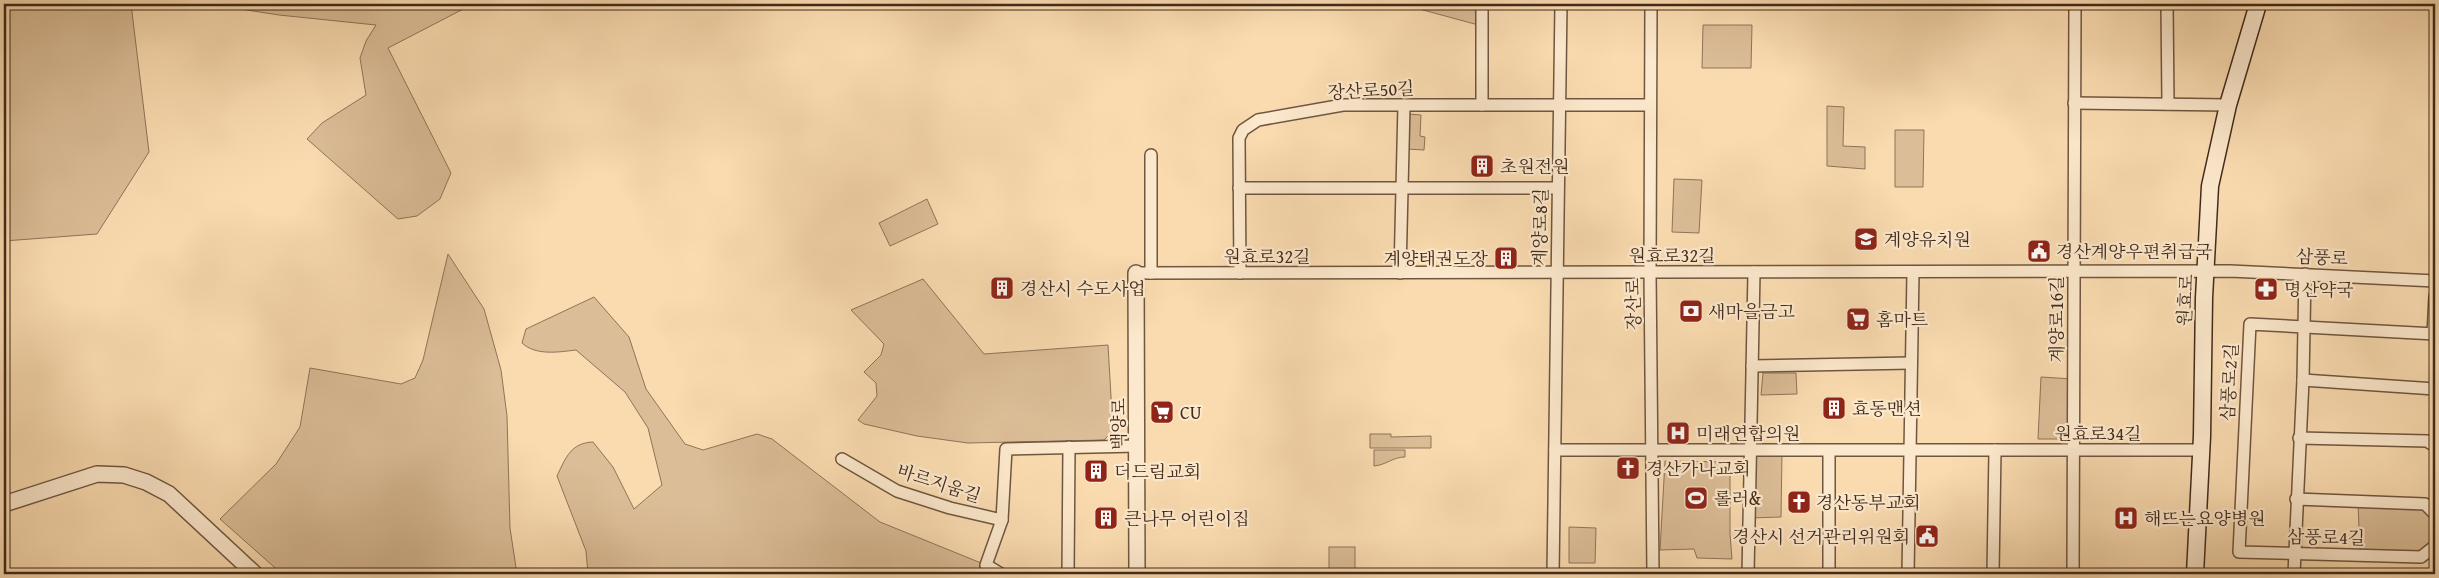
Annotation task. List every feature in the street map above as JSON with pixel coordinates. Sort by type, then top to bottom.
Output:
[{"type":"main road","name":"원효로","points":[[2195,574],[2202,450],[2204,298],[2207,272],[2210,186],[2228,105],[2258,4]]},
{"type":"street","points":[[1482,4],[1482,104]]},
{"type":"street","name":"계양로8길","points":[[1553,574],[1561,4]]},
{"type":"street","name":"장산로","points":[[1651,4],[1649,105],[1653,574]]},
{"type":"street","name":"계양로16길","points":[[2073,574],[2074,4]]},
{"type":"street","points":[[2166,4],[2168,104]]},
{"type":"street","points":[[2074,103],[2228,105]]},
{"type":"street","name":"장산로50길","points":[[1240,273],[1239,138],[1249,124],[1258,120],[1343,105],[1649,105]]},
{"type":"street","points":[[1400,273],[1404,105]]},
{"type":"street","name":"백양로","points":[[1137,574],[1137,446],[1144,273],[1152,155]]},
{"type":"street","points":[[1239,188],[1558,188]]},
{"type":"street","points":[[1748,574],[1754,272]]},
{"type":"street","points":[[1908,574],[1913,272]]},
{"type":"street","name":"원효로32길","points":[[1144,273],[2207,272]]},
{"type":"street","name":"삼풍로","points":[[2207,272],[2305,274],[2435,281]]},
{"type":"street","points":[[2294,574],[2296,498],[2303,380],[2305,274]]},
{"type":"street","points":[[2434,334],[2435,296]]},
{"type":"street","name":"삼풍로2길","points":[[2244,435],[2250,324],[2434,334]]},
{"type":"street","points":[[1752,366],[1912,364]]},
{"type":"street","points":[[2303,380],[2434,388]]},
{"type":"street","name":"삼풍로4길","points":[[2244,435],[2239,552],[2421,557],[2435,546]]},
{"type":"street","points":[[2299,438],[2428,441],[2434,445]]},
{"type":"street","points":[[1001,574],[986,565],[1002,520],[1006,449],[1137,446]]},
{"type":"street","points":[[1068,574],[1069,447]]},
{"type":"street","points":[[1555,450],[1653,450]]},
{"type":"street","name":"원효로34길","points":[[1653,450],[2202,450]]},
{"type":"street","points":[[1829,574],[1830,450]]},
{"type":"street","points":[[1993,574],[1995,450]]},
{"type":"street","name":"바르지움길","points":[[842,459],[897,491],[950,508],[1002,520]]},
{"type":"street","points":[[4,504],[96,474],[124,475],[146,482],[169,494],[256,574]]},
{"type":"street","points":[[2296,498],[2426,504],[2435,514]]},
{"type":"shaded area","points":[[4,4],[131,4],[149,152],[97,234],[4,241]]},
{"type":"shaded area","points":[[208,4],[473,4],[388,48],[451,173],[440,199],[417,216],[398,219],[307,139],[322,123],[366,95],[360,58],[366,41],[376,25],[279,15]]},
{"type":"shaded area","points":[[1401,4],[1482,4],[1482,26]]},
{"type":"shaded area","points":[[1703,25],[1752,25],[1751,68],[1702,68]]},
{"type":"shaded area","points":[[1827,106],[1844,107],[1843,146],[1865,147],[1865,169],[1827,166]]},
{"type":"shaded area","points":[[1409,114],[1421,115],[1420,136],[1425,137],[1424,150],[1407,149]]},
{"type":"shaded area","points":[[1895,130],[1924,130],[1923,187],[1895,187]]},
{"type":"shaded area","points":[[1674,179],[1702,180],[1699,233],[1672,232]]},
{"type":"shaded area","points":[[927,199],[938,224],[890,246],[879,223]]},
{"type":"shaded area","points":[[448,254],[484,309],[501,370],[507,416],[510,528],[517,574],[282,574],[220,519],[276,464],[300,427],[310,368],[401,384],[415,378],[423,360]]},
{"type":"shaded area","points":[[923,279],[984,354],[1108,345],[1113,431],[1104,440],[968,443],[917,436],[864,424],[858,420],[877,396],[876,383],[864,372],[881,355],[884,344],[851,310]]},
{"type":"shaded area","points":[[594,297],[629,337],[646,389],[685,444],[703,450],[757,434],[772,439],[880,522],[986,565],[1001,574],[588,574],[586,551],[557,476],[570,452],[579,445],[593,442],[613,467],[634,509],[662,485],[648,428],[625,392],[576,350],[541,351],[534,350],[522,343],[526,329]]},
{"type":"shaded area","points":[[1763,373],[1796,373],[1797,394],[1761,395]]},
{"type":"shaded area","points":[[2041,377],[2073,379],[2070,433],[2062,439],[2038,439]]},
{"type":"shaded area","points":[[1370,434],[1391,434],[1391,437],[1431,436],[1431,448],[1370,448]]},
{"type":"shaded area","points":[[1374,450],[1405,450],[1405,457],[1374,466]]},
{"type":"shaded area","points":[[1782,452],[1781,517],[1750,518],[1752,456],[1759,453]]},
{"type":"shaded area","name":"롤러&","points":[[1665,461],[1730,462],[1732,559],[1697,558],[1694,549],[1660,550]]},
{"type":"shaded area","points":[[2358,503],[2424,507],[2435,518],[2435,542],[2422,553],[2360,552]]},
{"type":"shaded area","points":[[1569,527],[1596,528],[1595,563],[1569,563]]},
{"type":"shaded area","points":[[1329,547],[1355,547],[1355,574],[1329,574]]},
{"type":"place","name":"초원전원","points":[[1482,166]]},
{"type":"place","name":"계양유치원","points":[[1866,239]]},
{"type":"place","name":"경산계양우편취급국","points":[[2039,251]]},
{"type":"place","name":"계양태권도장","points":[[1506,258]]},
{"type":"place","name":"경산시 수도사업","points":[[1002,288]]},
{"type":"place","name":"명산약국","points":[[2266,289]]},
{"type":"place","name":"새마을금고","points":[[1691,311]]},
{"type":"place","name":"홈마트","points":[[1858,319]]},
{"type":"place","name":"효동맨션","points":[[1834,408]]},
{"type":"place","name":"CU","points":[[1162,412]]},
{"type":"place","name":"미래연합의원","points":[[1678,433]]},
{"type":"place","name":"경산가나교회","points":[[1628,468]]},
{"type":"place","name":"더드림교회","points":[[1096,471]]},
{"type":"place","name":"롤러&","points":[[1696,498]]},
{"type":"place","name":"경산동부교회","points":[[1799,502]]},
{"type":"place","name":"큰나무 어린이집","points":[[1106,518]]},
{"type":"place","name":"해뜨는요양병원","points":[[2126,518]]},
{"type":"place","name":"경산시 선거관리위원회","points":[[1927,536]]}]
